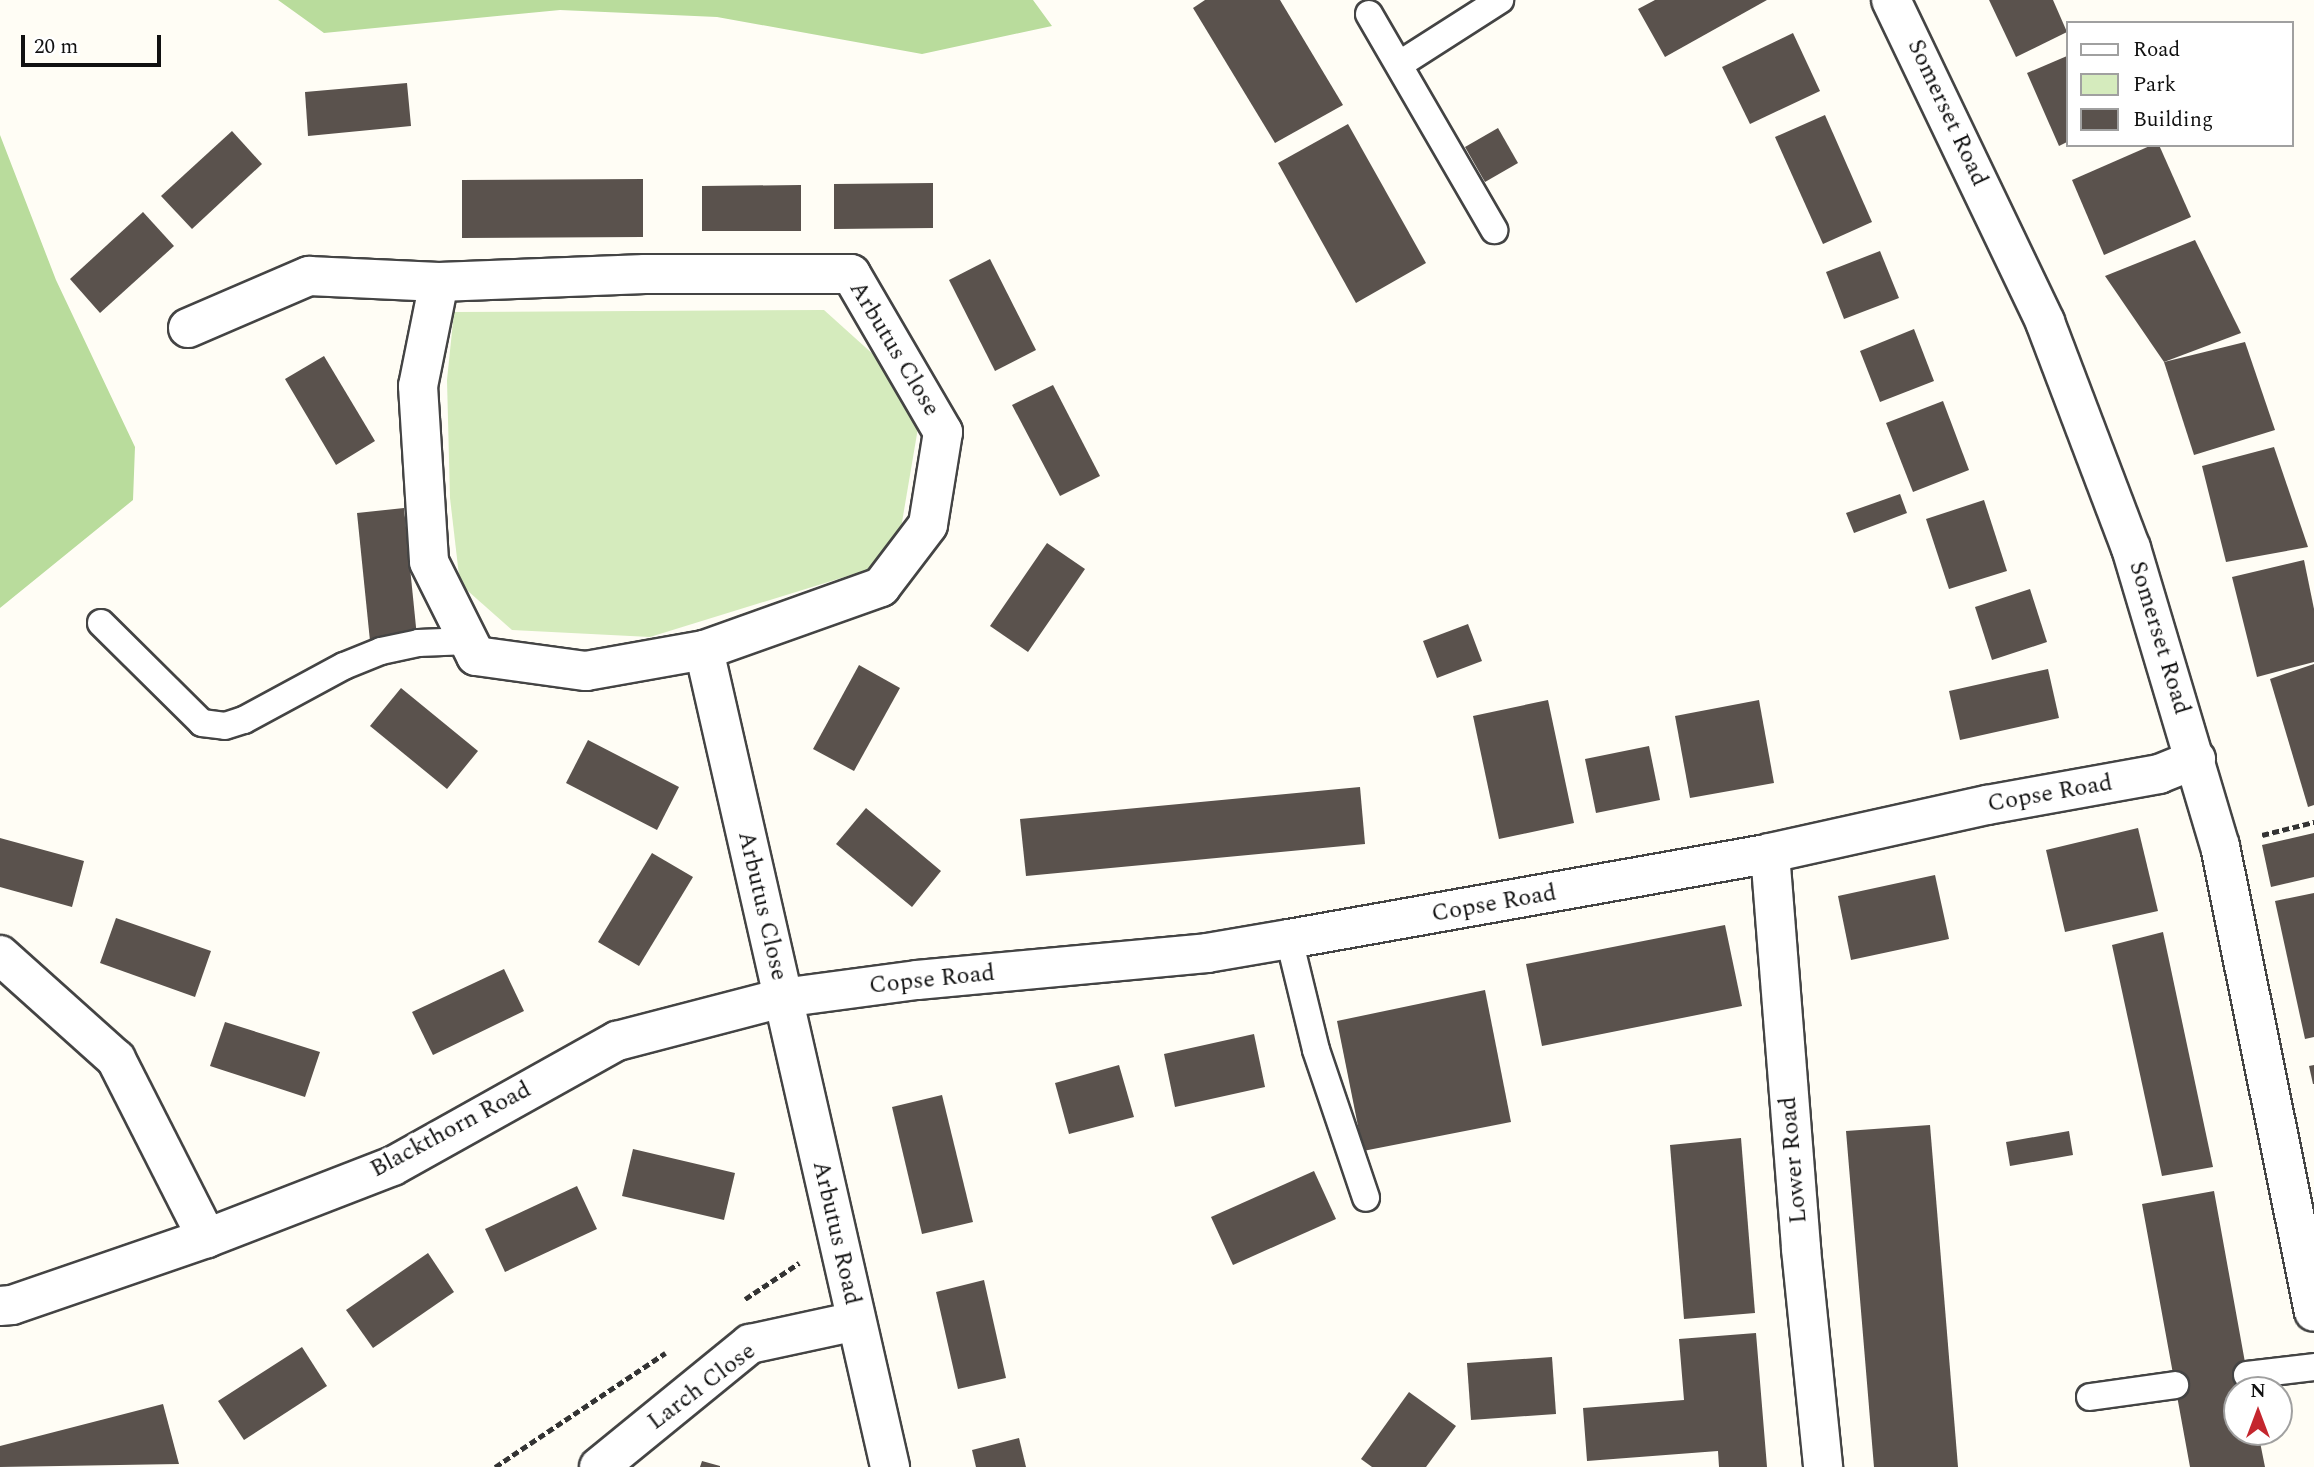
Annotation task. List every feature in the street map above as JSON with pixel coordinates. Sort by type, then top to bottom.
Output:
[{"type":"street","name":"Somerset Road","points":[[1891,0],[2045,322],[2131,548],[2220,846],[2314,1312]]},
{"type":"street","name":"Arbutus Close","points":[[188,328],[309,276],[439,282],[645,274],[851,274],[943,432],[928,525],[881,587],[704,650],[586,671],[476,656],[429,562],[418,386],[439,282]]},
{"type":"street","name":"Arbutus Close","points":[[704,650],[782,998]]},
{"type":"street","name":"Copse Road","points":[[782,998],[917,980],[1206,953],[1289,939],[1770,853],[1987,805],[2159,774],[2196,759]]},
{"type":"street","name":"Lower Road","points":[[1770,853],[1800,1236],[1823,1467]]},
{"type":"street","points":[[0,955],[116,1059],[207,1238]]},
{"type":"street","name":"Blackthorn Road","points":[[0,1306],[12,1305],[207,1238],[393,1166],[617,1041],[782,998]]},
{"type":"street","name":"Arbutus Road","points":[[782,998],[890,1467]]},
{"type":"street","name":"Larch Close","points":[[599,1467],[750,1345],[856,1321]]},
{"type":"lane","points":[[1399,64],[1500,0]]},
{"type":"lane","points":[[1369,14],[1494,230]]},
{"type":"lane","points":[[101,624],[202,723],[225,726],[244,720],[344,666],[381,651],[418,643],[469,641]]},
{"type":"lane","points":[[1289,939],[1316,1050],[1366,1198]]},
{"type":"lane","points":[[2247,1376],[2314,1367]]},
{"type":"lane","points":[[2090,1397],[2175,1385]]},
{"type":"path","points":[[2220,846],[2314,822]]},
{"type":"green space","points":[[278,0],[1033,0],[1052,26],[922,54],[717,17],[560,10],[324,33]]},
{"type":"green space","points":[[0,135],[56,280],[135,447],[133,500],[0,608]]},
{"type":"green space","points":[[824,310],[885,365],[919,422],[900,534],[867,570],[650,637],[512,630],[460,584],[450,498],[447,380],[454,312]]},
{"type":"building","points":[[1205,0],[1280,0],[1343,105],[1275,143],[1193,8]]},
{"type":"building","points":[[1655,0],[1767,0],[1665,57],[1638,9]]},
{"type":"building","points":[[1989,0],[2053,0],[2066,32],[2016,57]]},
{"type":"building","points":[[1793,33],[1820,91],[1750,124],[1722,67]]},
{"type":"building","points":[[2066,56],[2066,142],[2059,146],[2027,73]]},
{"type":"building","points":[[407,83],[411,126],[308,136],[305,92]]},
{"type":"building","points":[[1825,115],[1872,222],[1823,244],[1775,137]]},
{"type":"building","points":[[1348,124],[1426,263],[1356,303],[1278,163]]},
{"type":"building","points":[[1498,128],[1518,163],[1485,182],[1465,147]]},
{"type":"building","points":[[232,131],[262,164],[192,229],[161,196]]},
{"type":"building","points":[[2147,147],[2160,147],[2191,217],[2104,255],[2072,180]]},
{"type":"building","points":[[643,179],[643,237],[462,238],[462,180]]},
{"type":"building","points":[[933,183],[933,228],[834,229],[834,184]]},
{"type":"building","points":[[801,185],[801,231],[702,231],[702,186]]},
{"type":"building","points":[[143,212],[174,246],[100,313],[70,279]]},
{"type":"building","points":[[2195,240],[2241,333],[2164,362],[2105,276]]},
{"type":"building","points":[[1880,251],[1899,298],[1844,319],[1826,272]]},
{"type":"building","points":[[990,259],[1036,350],[995,371],[949,280]]},
{"type":"building","points":[[1914,329],[1934,381],[1880,402],[1860,351]]},
{"type":"building","points":[[2245,342],[2275,430],[2194,455],[2164,362]]},
{"type":"building","points":[[324,356],[375,441],[336,465],[285,379]]},
{"type":"building","points":[[1053,385],[1100,476],[1060,496],[1012,405]]},
{"type":"building","points":[[1943,401],[1969,470],[1913,492],[1886,423]]},
{"type":"building","points":[[2274,447],[2308,547],[2226,562],[2202,466]]},
{"type":"building","points":[[1900,494],[1907,513],[1854,533],[1846,513]]},
{"type":"building","points":[[1984,500],[2007,571],[1949,589],[1926,519]]},
{"type":"building","points":[[404,508],[417,637],[370,641],[357,513]]},
{"type":"building","points":[[1047,543],[1085,569],[1028,652],[990,626]]},
{"type":"building","points":[[2304,560],[2314,609],[2314,662],[2257,677],[2232,577]]},
{"type":"building","points":[[2030,589],[2047,642],[1992,660],[1975,607]]},
{"type":"building","points":[[1468,624],[1482,661],[1437,678],[1423,641]]},
{"type":"building","points":[[2314,664],[2314,805],[2308,807],[2270,679]]},
{"type":"building","points":[[859,665],[900,688],[854,771],[813,749]]},
{"type":"building","points":[[2048,669],[2059,718],[1960,740],[1949,691]]},
{"type":"building","points":[[401,688],[478,751],[447,789],[370,726]]},
{"type":"building","points":[[1548,700],[1574,823],[1499,839],[1473,716]]},
{"type":"building","points":[[1759,700],[1774,783],[1690,798],[1675,716]]},
{"type":"building","points":[[588,740],[679,787],[657,830],[566,783]]},
{"type":"building","points":[[1649,746],[1660,800],[1596,813],[1585,759]]},
{"type":"building","points":[[1360,787],[1365,844],[1026,876],[1020,819]]},
{"type":"building","points":[[866,808],[941,871],[912,907],[836,844]]},
{"type":"building","points":[[2138,828],[2158,911],[2065,932],[2046,850]]},
{"type":"building","points":[[2314,833],[2314,877],[2271,887],[2262,845]]},
{"type":"building","points":[[0,838],[84,861],[72,907],[0,887]]},
{"type":"building","points":[[652,853],[693,877],[639,966],[598,942]]},
{"type":"building","points":[[1935,875],[1949,939],[1851,960],[1838,896]]},
{"type":"building","points":[[2314,893],[2314,1037],[2305,1039],[2275,901]]},
{"type":"building","points":[[116,918],[211,951],[195,997],[100,963]]},
{"type":"building","points":[[1725,925],[1742,1006],[1542,1046],[1526,964]]},
{"type":"building","points":[[2163,932],[2213,1167],[2162,1176],[2112,945]]},
{"type":"building","points":[[504,969],[524,1011],[433,1055],[412,1012]]},
{"type":"building","points":[[1485,990],[1511,1122],[1363,1151],[1337,1021]]},
{"type":"building","points":[[225,1022],[320,1052],[305,1097],[210,1066]]},
{"type":"building","points":[[1254,1034],[1265,1087],[1175,1107],[1164,1054]]},
{"type":"building","points":[[1119,1065],[1134,1117],[1069,1134],[1055,1083]]},
{"type":"building","points":[[2314,1065],[2314,1084],[2313,1084],[2309,1066]]},
{"type":"building","points":[[942,1095],[973,1222],[922,1234],[892,1107]]},
{"type":"building","points":[[1930,1125],[1958,1467],[1874,1467],[1846,1131]]},
{"type":"building","points":[[2069,1131],[2073,1155],[2010,1166],[2006,1142]]},
{"type":"building","points":[[1741,1138],[1755,1313],[1684,1319],[1670,1145]]},
{"type":"building","points":[[633,1149],[735,1173],[724,1220],[622,1196]]},
{"type":"building","points":[[1314,1171],[1336,1219],[1233,1265],[1211,1217]]},
{"type":"building","points":[[577,1186],[597,1229],[505,1272],[485,1229]]},
{"type":"building","points":[[2214,1191],[2247,1376],[2223,1376],[2223,1446],[2261,1446],[2265,1467],[2190,1467],[2142,1204]]},
{"type":"building","points":[[428,1253],[454,1292],[373,1348],[346,1310]]},
{"type":"building","points":[[984,1280],[1006,1378],[958,1389],[936,1292]]},
{"type":"building","points":[[1756,1333],[1767,1467],[1719,1467],[1718,1451],[1587,1461],[1583,1408],[1684,1400],[1679,1339]]},
{"type":"building","points":[[302,1347],[327,1386],[244,1440],[218,1401]]},
{"type":"building","points":[[1552,1357],[1556,1414],[1471,1420],[1467,1363]]},
{"type":"building","points":[[1409,1392],[1456,1426],[1426,1467],[1372,1467],[1361,1459]]},
{"type":"building","points":[[163,1404],[179,1464],[0,1467],[0,1446]]},
{"type":"building","points":[[1019,1438],[1026,1467],[976,1467],[972,1450]]},
{"type":"building","points":[[702,1461],[720,1466],[720,1467],[700,1467]]}]
